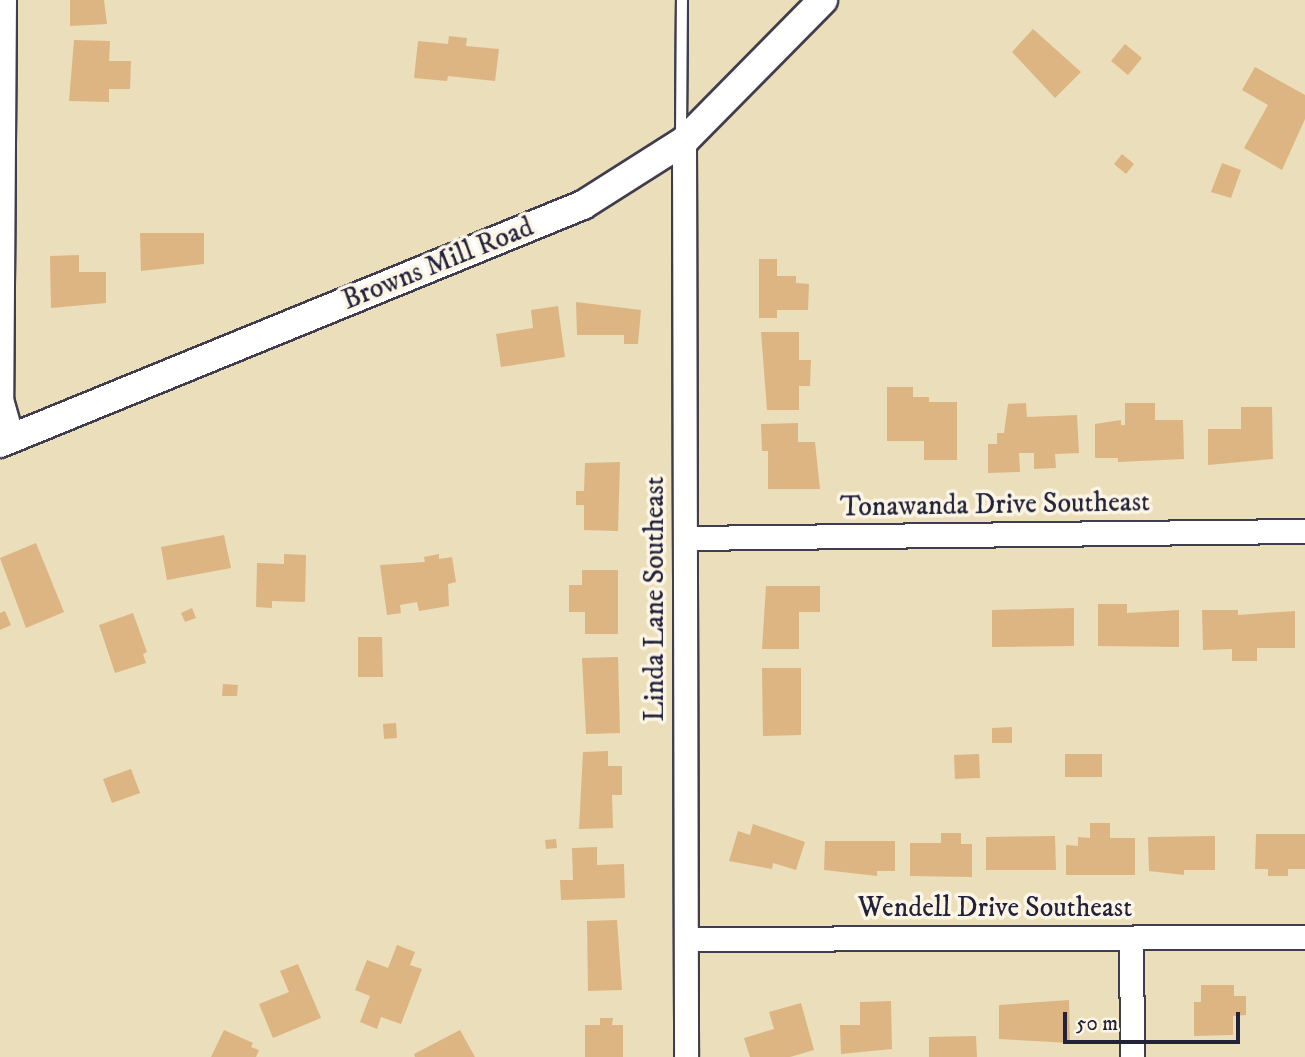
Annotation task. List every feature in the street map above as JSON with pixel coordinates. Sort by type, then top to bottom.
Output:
[{"type":"street","points":[[4,0],[1,399],[6,440]]},
{"type":"street","name":"Browns Mill Road","points":[[6,440],[583,205],[683,142],[823,0]]},
{"type":"street","name":"Linda Lane Southeast","points":[[683,142],[686,1057]]},
{"type":"street","name":"Tonawanda Drive Southeast","points":[[685,538],[1305,531]]},
{"type":"street","name":"Wendell Drive Southeast","points":[[686,939],[1305,937]]},
{"type":"street","points":[[1131,938],[1132,1057]]},
{"type":"lane","points":[[682,0],[683,142]]},
{"type":"building","points":[[70,0],[104,0],[107,24],[70,26]]},
{"type":"building","points":[[1033,29],[1081,72],[1055,98],[1012,52]]},
{"type":"building","points":[[449,36],[467,38],[466,46],[499,49],[495,81],[448,76],[447,81],[414,78],[418,41],[448,44]]},
{"type":"building","points":[[74,40],[110,41],[109,61],[131,61],[130,89],[109,89],[109,102],[69,101]]},
{"type":"building","points":[[1125,44],[1142,58],[1128,75],[1111,61]]},
{"type":"building","points":[[1255,67],[1305,95],[1305,119],[1282,170],[1244,148],[1268,105],[1242,90]]},
{"type":"building","points":[[1122,154],[1134,164],[1126,174],[1114,164]]},
{"type":"building","points":[[1222,163],[1241,170],[1231,198],[1211,192]]},
{"type":"building","points":[[140,233],[204,233],[204,264],[141,271]]},
{"type":"building","points":[[79,255],[79,272],[106,272],[106,303],[51,308],[50,256]]},
{"type":"building","points":[[759,259],[777,259],[777,276],[796,276],[796,283],[809,284],[808,310],[777,310],[777,318],[759,318]]},
{"type":"building","points":[[576,302],[641,310],[638,344],[624,344],[624,335],[577,335]]},
{"type":"building","points":[[558,306],[565,357],[501,367],[496,334],[533,328],[531,310]]},
{"type":"building","points":[[761,332],[799,332],[799,360],[811,360],[810,386],[799,386],[799,410],[767,410]]},
{"type":"building","points":[[887,387],[913,387],[913,397],[929,397],[929,402],[957,402],[957,460],[924,460],[924,441],[887,441]]},
{"type":"building","points":[[1026,403],[1027,417],[1077,415],[1079,453],[1055,454],[1056,468],[1034,469],[1034,453],[1019,453],[1020,472],[988,473],[988,444],[997,444],[997,433],[1004,433],[1008,404]]},
{"type":"building","points":[[1125,403],[1155,403],[1155,420],[1183,420],[1184,459],[1118,462],[1118,458],[1095,458],[1095,424],[1121,420],[1121,425],[1125,425]]},
{"type":"building","points":[[1241,407],[1272,407],[1273,459],[1208,465],[1208,429],[1241,429]]},
{"type":"building","points":[[798,423],[798,442],[815,442],[820,489],[768,489],[768,451],[762,451],[761,424]]},
{"type":"building","points":[[620,462],[618,531],[584,530],[584,505],[576,505],[576,491],[584,491],[585,463]]},
{"type":"building","points":[[224,535],[231,568],[167,580],[161,547]]},
{"type":"building","points":[[36,543],[64,612],[26,628],[0,558]]},
{"type":"building","points":[[284,554],[306,555],[305,602],[272,601],[272,608],[256,607],[257,563],[284,564]]},
{"type":"building","points":[[439,554],[439,559],[452,557],[456,582],[448,584],[449,606],[419,611],[417,602],[400,605],[401,613],[387,615],[380,565],[425,562],[424,557]]},
{"type":"building","points":[[582,570],[618,570],[618,634],[585,634],[585,612],[569,612],[569,585],[582,585]]},
{"type":"building","points":[[766,586],[820,586],[820,612],[799,612],[799,649],[762,649]]},
{"type":"building","points":[[1098,604],[1127,604],[1127,613],[1179,610],[1179,647],[1098,646]]},
{"type":"building","points":[[192,608],[196,618],[185,622],[181,613]]},
{"type":"building","points":[[1074,608],[1074,646],[992,647],[992,610]]},
{"type":"building","points":[[1202,610],[1238,610],[1238,615],[1295,611],[1295,648],[1257,648],[1257,661],[1232,661],[1232,649],[1203,650]]},
{"type":"building","points":[[5,611],[11,625],[0,630],[0,613]]},
{"type":"building","points":[[133,613],[147,652],[143,654],[146,663],[115,673],[99,625]]},
{"type":"building","points":[[358,637],[382,637],[383,677],[358,677]]},
{"type":"building","points":[[618,657],[620,733],[586,734],[582,658]]},
{"type":"building","points":[[762,668],[801,668],[801,735],[763,736]]},
{"type":"building","points":[[223,684],[238,685],[237,696],[222,696]]},
{"type":"building","points":[[396,723],[397,738],[384,739],[383,724]]},
{"type":"building","points":[[1012,727],[1012,743],[992,743],[992,728]]},
{"type":"building","points":[[608,751],[608,766],[622,766],[622,795],[612,795],[613,828],[579,829],[583,752]]},
{"type":"building","points":[[979,754],[980,778],[955,779],[954,755]]},
{"type":"building","points":[[1065,754],[1102,754],[1102,777],[1065,777]]},
{"type":"building","points":[[131,769],[140,793],[112,803],[103,779]]},
{"type":"building","points":[[1090,823],[1110,823],[1110,838],[1135,838],[1135,875],[1066,875],[1066,845],[1078,846],[1078,837],[1090,838]]},
{"type":"building","points":[[753,824],[805,842],[796,870],[773,863],[772,869],[729,861],[738,831],[750,835]]},
{"type":"building","points":[[941,833],[961,833],[961,844],[972,844],[972,877],[910,876],[910,843],[941,843]]},
{"type":"building","points":[[1256,834],[1305,834],[1305,869],[1288,869],[1288,876],[1268,876],[1268,869],[1255,869]]},
{"type":"building","points":[[1055,836],[1056,870],[986,870],[986,837]]},
{"type":"building","points":[[1215,836],[1215,870],[1184,870],[1184,875],[1149,871],[1148,837]]},
{"type":"building","points":[[556,839],[557,848],[546,849],[545,840]]},
{"type":"building","points":[[825,841],[895,841],[895,871],[877,871],[877,876],[824,870]]},
{"type":"building","points":[[597,847],[597,865],[624,864],[625,898],[561,900],[560,880],[573,880],[572,848]]},
{"type":"building","points":[[617,920],[622,990],[588,991],[587,921]]},
{"type":"building","points":[[397,945],[415,952],[410,965],[422,969],[401,1024],[381,1017],[377,1029],[360,1022],[370,996],[355,990],[367,960],[388,968]]},
{"type":"building","points":[[298,964],[321,1018],[273,1038],[259,1004],[289,992],[280,971]]},
{"type":"building","points":[[1201,985],[1234,985],[1234,996],[1246,996],[1246,1015],[1233,1016],[1233,1035],[1194,1036],[1194,1002],[1201,1002]]},
{"type":"building","points":[[1069,1000],[1070,1043],[999,1039],[999,1005]]},
{"type":"building","points":[[891,1001],[892,1049],[841,1054],[840,1025],[860,1025],[860,1002]]},
{"type":"building","points":[[801,1003],[814,1050],[790,1057],[750,1057],[744,1038],[774,1029],[769,1012]]},
{"type":"building","points":[[600,1018],[613,1018],[612,1025],[623,1025],[623,1057],[585,1057],[585,1025],[600,1025]]},
{"type":"building","points":[[224,1030],[253,1043],[251,1047],[259,1050],[256,1057],[211,1057]]},
{"type":"building","points":[[460,1030],[475,1057],[415,1057],[414,1054]]},
{"type":"building","points":[[976,1036],[977,1057],[929,1057],[929,1037]]}]
